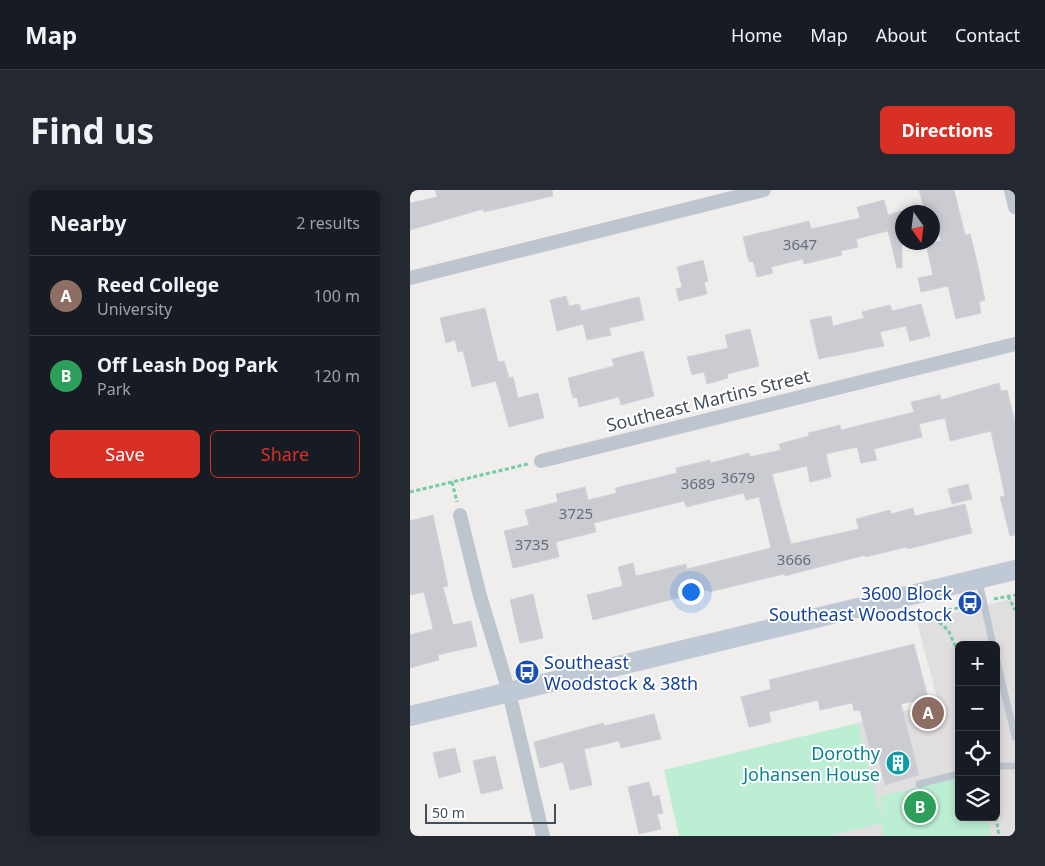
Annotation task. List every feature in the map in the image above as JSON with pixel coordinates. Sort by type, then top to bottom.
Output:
[{"type":"main road","points":[[410,716],[1015,570]]},
{"type":"street","points":[[410,278],[764,190]]},
{"type":"street","points":[[1011,190],[1015,207]]},
{"type":"street","name":"Southeast Martins Street","points":[[541,460],[1015,344]]},
{"type":"street","points":[[460,515],[480,596],[508,692],[543,836]]},
{"type":"lane","points":[[978,579],[992,641]]},
{"type":"lane","points":[[1000,674],[1015,737]]},
{"type":"lane","points":[[1000,766],[1015,766]]},
{"type":"lane","points":[[919,784],[955,775]]},
{"type":"path","points":[[410,492],[541,460]]},
{"type":"path","points":[[452,482],[460,515]]},
{"type":"path","points":[[955,644],[948,630],[931,614],[1015,595]]},
{"type":"path","points":[[1008,596],[1015,610]]},
{"type":"path","points":[[997,821],[999,836]]},
{"type":"shaded area","points":[[1015,598],[1015,836],[829,836],[882,823],[858,723],[938,702],[917,622]]},
{"type":"green space","points":[[858,723],[882,820],[881,796],[955,779],[955,821],[989,821],[991,836],[883,836],[882,823],[829,836],[679,836],[664,770]]},
{"type":"building","points":[[435,190],[552,190],[553,196],[484,212],[483,209],[410,230],[410,203],[437,197]]},
{"type":"building","points":[[919,190],[954,190],[965,235],[970,234],[977,262],[985,300],[979,302],[981,313],[956,319],[948,286],[921,292],[918,278],[933,275],[927,250],[940,250],[941,241],[940,205],[923,205]]},
{"type":"building","points":[[884,200],[888,215],[895,213],[895,250],[902,250],[902,268],[897,268],[888,231],[856,239],[858,247],[841,251],[842,255],[804,264],[803,259],[771,267],[773,273],[757,277],[753,261],[749,262],[743,237],[809,221],[811,229],[860,218],[857,207]]},
{"type":"building","points":[[703,260],[708,281],[704,282],[707,294],[679,301],[676,289],[682,287],[677,267]]},
{"type":"building","points":[[566,296],[569,306],[579,304],[581,311],[639,297],[644,320],[609,328],[611,335],[587,340],[583,324],[557,331],[550,300]]},
{"type":"building","points":[[921,304],[930,336],[910,341],[906,326],[880,332],[884,346],[819,359],[810,320],[831,316],[833,326],[864,318],[862,312],[890,305],[892,311]]},
{"type":"building","points":[[485,308],[498,362],[504,361],[509,378],[513,377],[518,398],[538,393],[544,418],[509,427],[496,381],[472,387],[463,351],[458,352],[455,340],[446,343],[440,318]]},
{"type":"building","points":[[750,329],[759,366],[727,374],[728,378],[707,384],[704,372],[692,375],[687,357],[728,348],[725,335]]},
{"type":"building","points":[[643,351],[654,396],[621,405],[619,397],[579,407],[577,397],[573,398],[568,378],[614,366],[612,359]]},
{"type":"building","points":[[999,383],[1001,391],[1007,390],[1015,422],[1015,535],[1010,536],[1000,497],[1005,496],[991,431],[950,441],[945,418],[919,424],[922,437],[874,449],[877,460],[861,463],[857,447],[826,454],[831,477],[810,482],[807,466],[772,474],[791,544],[859,529],[856,519],[890,510],[891,514],[913,508],[915,516],[965,504],[972,533],[908,549],[907,547],[865,557],[865,555],[785,576],[784,574],[709,592],[708,590],[593,620],[587,595],[623,586],[618,567],[633,563],[636,576],[686,564],[687,569],[771,548],[759,497],[746,500],[744,493],[686,507],[684,501],[594,523],[596,532],[556,542],[559,557],[513,568],[504,531],[529,525],[525,510],[558,502],[556,494],[585,487],[588,500],[617,493],[615,488],[677,473],[676,468],[710,460],[711,463],[749,453],[750,457],[781,450],[779,444],[809,436],[808,433],[840,425],[841,430],[914,412],[911,402],[940,395],[941,400]]},
{"type":"building","points":[[968,484],[972,499],[952,504],[948,489]]},
{"type":"building","points":[[433,515],[448,586],[443,587],[453,625],[471,621],[477,646],[438,655],[439,660],[410,668],[410,635],[433,629],[424,592],[410,595],[410,521]]},
{"type":"building","points":[[533,594],[543,638],[520,643],[510,600]]},
{"type":"building","points":[[914,644],[928,698],[901,704],[919,775],[885,785],[876,748],[870,750],[860,710],[854,711],[852,703],[820,710],[818,700],[769,712],[771,722],[749,727],[741,697],[771,689],[769,680]]},
{"type":"building","points":[[654,714],[661,739],[621,748],[619,741],[584,749],[592,785],[570,790],[563,762],[540,768],[534,742],[603,723],[604,726]]},
{"type":"building","points":[[455,748],[461,772],[439,778],[433,753]]},
{"type":"building","points":[[495,756],[503,789],[481,794],[473,761]]},
{"type":"building","points":[[649,782],[653,797],[659,795],[663,813],[657,814],[661,829],[639,834],[628,787]]},
{"type":"place","name":"3600 Block Southeast Woodstock","points":[[970,603]]},
{"type":"place","name":"Southeast Woodstock & 38th","points":[[527,672]]},
{"type":"place","name":"Reed College","points":[[928,713]]},
{"type":"place","name":"Dorothy Johansen House","points":[[898,763]]},
{"type":"place","name":"Off Leash Dog Park","points":[[920,807]]}]
